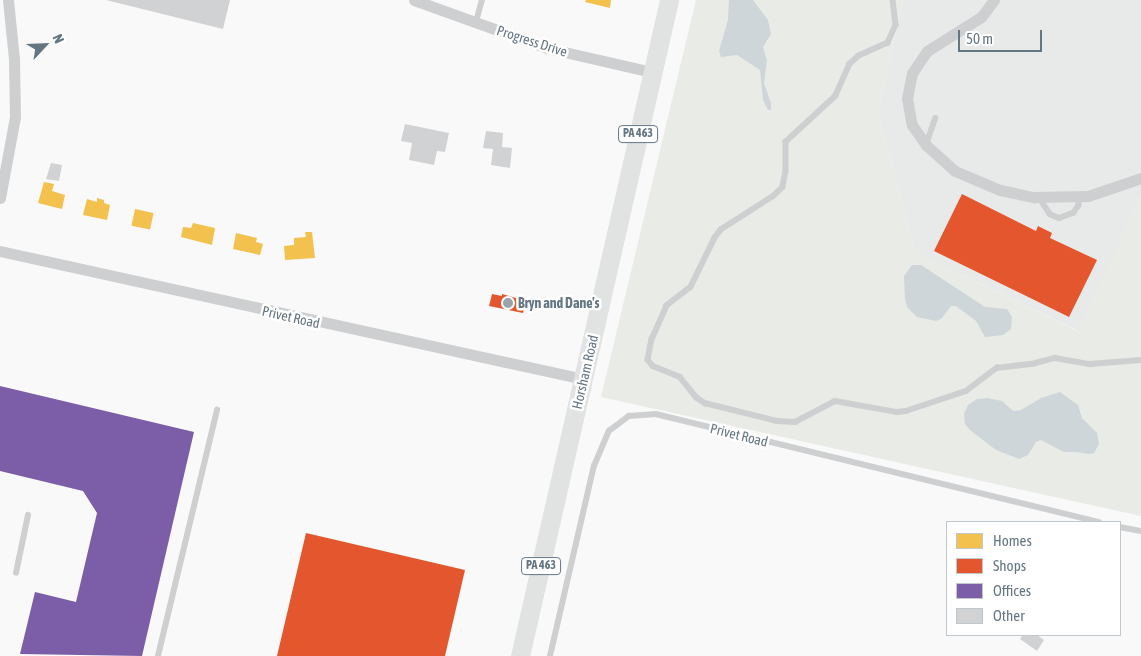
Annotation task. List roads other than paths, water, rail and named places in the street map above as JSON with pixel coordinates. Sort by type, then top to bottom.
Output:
[{"type":"main road","name":"Horsham Road","points":[[520,656],[669,0]]},
{"type":"street","points":[[0,198],[15,117],[14,59],[8,0]]},
{"type":"street","name":"Progress Drive","points":[[414,0],[547,48],[652,72]]},
{"type":"street","points":[[994,0],[981,17],[927,51],[912,73],[907,98],[912,125],[926,145],[955,171],[1000,190],[1039,197],[1088,196],[1141,178]]},
{"type":"street","name":"Privet Road","points":[[0,252],[583,379]]},
{"type":"lane","points":[[476,22],[482,0]]},
{"type":"lane","points":[[893,0],[896,25],[888,43],[859,56],[850,64],[836,96],[786,142],[786,170],[783,187],[774,196],[721,230],[714,238],[697,278],[691,287],[667,306],[652,339],[648,360],[653,366],[680,377],[696,397],[706,403],[777,421],[795,422],[835,402],[897,412],[906,411],[966,391],[997,368],[1055,358],[1090,364],[1141,360]]},
{"type":"lane","points":[[926,145],[935,119]]},
{"type":"lane","points":[[1039,197],[1050,214],[1059,218],[1073,213],[1078,206],[1080,196]]},
{"type":"lane","points":[[158,656],[217,410]]},
{"type":"lane","name":"Privet Road","points":[[550,656],[594,466],[609,432],[629,416],[656,414],[1095,521]]},
{"type":"lane","points":[[16,573],[28,515]]},
{"type":"lane","points":[[1121,527],[1141,531]]},
{"type":"place","name":"Bryn and Dane's","points":[[508,303]]}]
